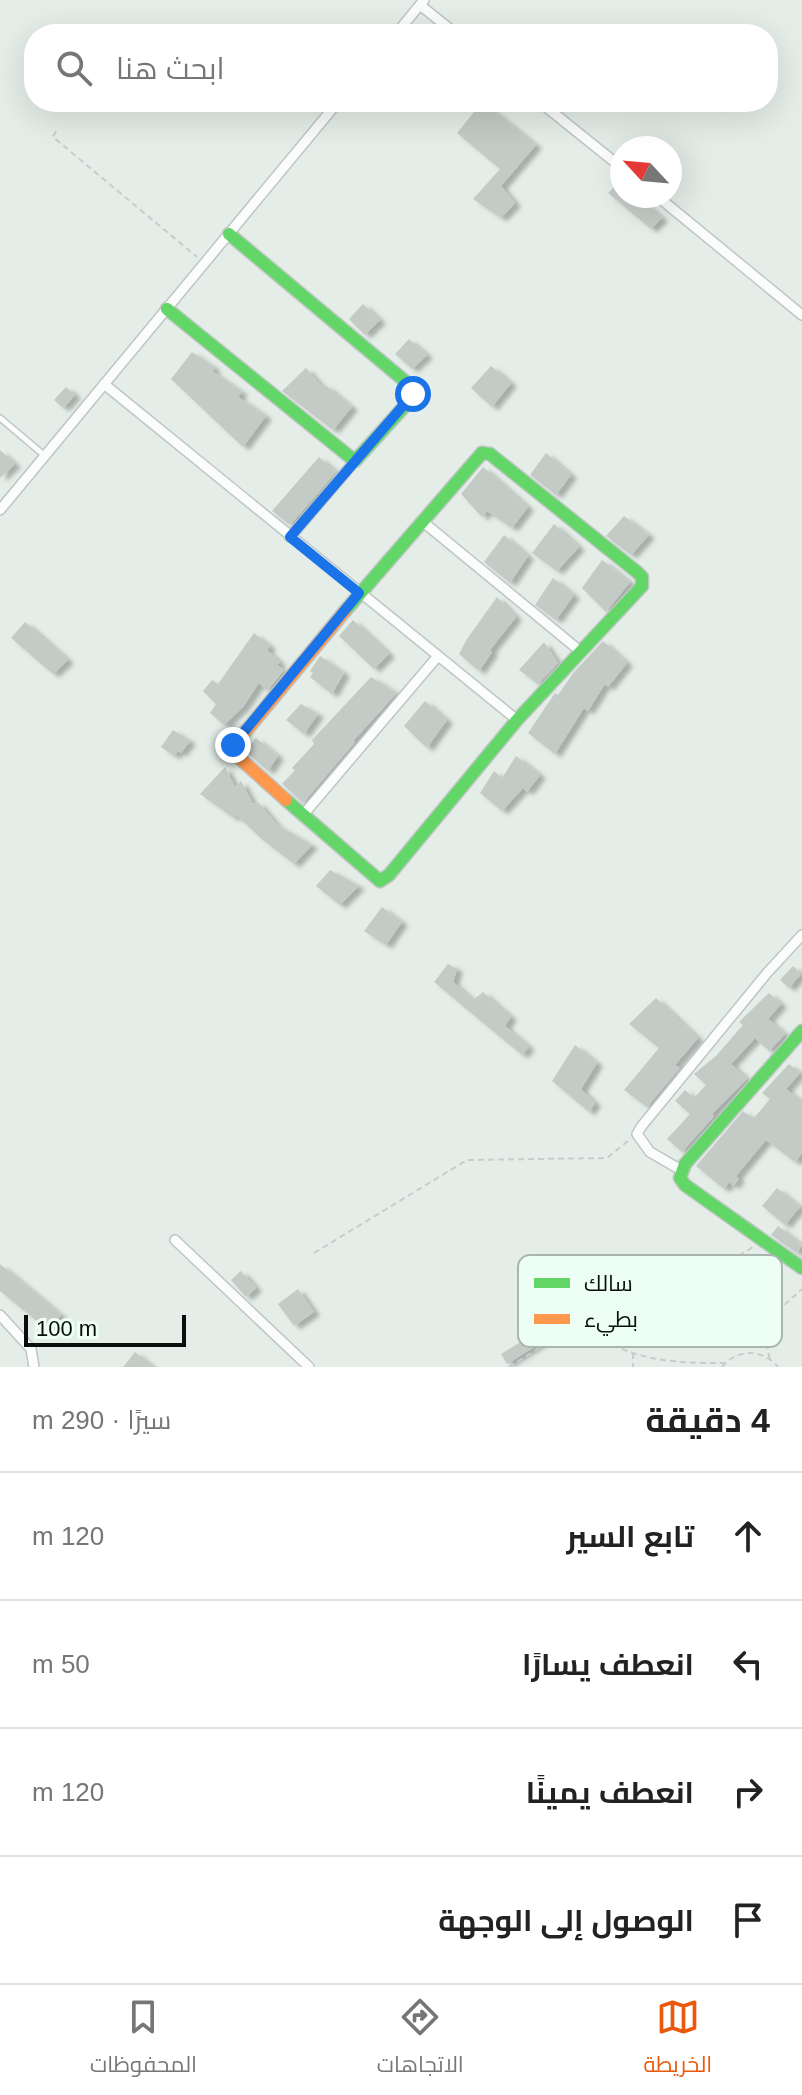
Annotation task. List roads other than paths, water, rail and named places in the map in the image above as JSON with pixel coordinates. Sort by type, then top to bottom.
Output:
[{"type":"street","points":[[404,24],[422,3],[445,24]]},
{"type":"street","points":[[0,510],[330,112]]},
{"type":"street","points":[[552,112],[610,158]]},
{"type":"street","points":[[672,208],[802,315]]},
{"type":"street","points":[[229,234],[414,390],[412,398],[290,537]]},
{"type":"street","points":[[167,309],[355,461]]},
{"type":"street","points":[[104,384],[517,720]]},
{"type":"street","points":[[486,452],[642,577],[642,586],[517,720],[384,880],[375,879],[232,748],[359,593],[478,456],[486,452]]},
{"type":"street","points":[[422,521],[580,651]]},
{"type":"street","points":[[303,815],[438,656]]},
{"type":"street","points":[[681,1170],[650,1152],[637,1134],[750,993],[802,935]]},
{"type":"street","points":[[802,1031],[681,1170],[680,1178],[685,1185],[802,1268]]},
{"type":"street","points":[[175,1240],[309,1367]]},
{"type":"street","points":[[0,1315],[31,1349],[34,1367]]},
{"type":"lane","points":[[0,418],[45,455]]}]
